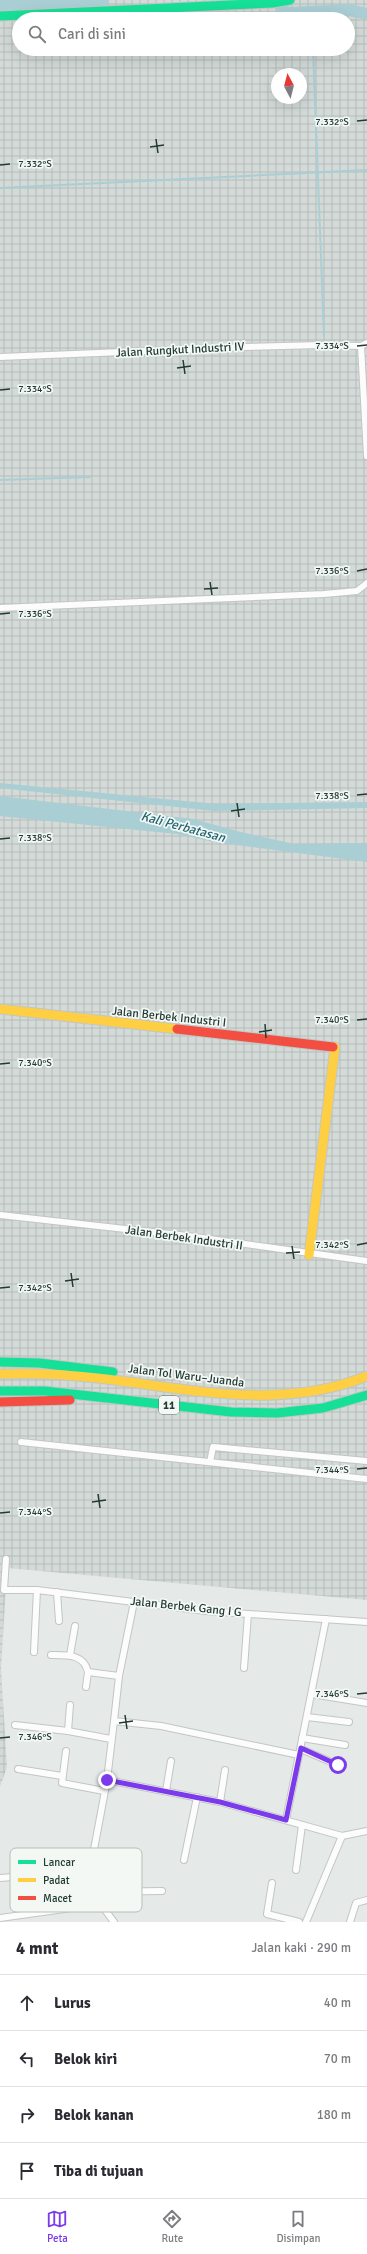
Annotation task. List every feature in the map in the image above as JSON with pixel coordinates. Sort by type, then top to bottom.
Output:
[{"type":"main road","points":[[84,12],[287,1]]},
{"type":"main road","points":[[0,16],[12,15]]},
{"type":"main road","name":"Jalan Berbek Industri I","points":[[0,1009],[335,1047],[309,1255]]},
{"type":"main road","points":[[0,1362],[39,1363],[98,1370],[137,1376],[225,1395]]},
{"type":"main road","name":"Jalan Tol Waru–Juanda","points":[[0,1374],[45,1373],[84,1376],[225,1395],[261,1396],[314,1391],[336,1387],[367,1376]]},
{"type":"main road","name":"11","points":[[0,1391],[31,1390],[96,1395],[210,1409],[264,1413],[339,1404],[367,1395]]},
{"type":"main road","points":[[0,1402],[64,1399],[164,1409],[210,1409]]},
{"type":"street","points":[[367,342],[361,346],[367,456]]},
{"type":"street","name":"Jalan Rungkut Industri IV","points":[[0,357],[245,347],[361,346]]},
{"type":"street","points":[[0,608],[324,594],[357,591],[367,583]]},
{"type":"street","name":"Jalan Berbek Industri II","points":[[0,1215],[188,1236],[309,1255],[367,1262]]},
{"type":"street","points":[[21,1442],[367,1480]]},
{"type":"street","points":[[210,1462],[213,1447],[367,1461]]},
{"type":"street","name":"Jalan Berbek Gang I G","points":[[6,1559],[4,1590],[37,1590],[57,1592],[206,1611],[367,1622]]},
{"type":"street","points":[[34,1652],[34,1620],[37,1590]]},
{"type":"street","points":[[57,1592],[59,1621]]},
{"type":"street","points":[[94,1848],[107,1780],[119,1676],[134,1602]]},
{"type":"street","points":[[244,1668],[248,1614]]},
{"type":"street","points":[[286,1820],[326,1619]]},
{"type":"street","points":[[70,1655],[75,1626]]},
{"type":"street","points":[[51,1655],[70,1655],[83,1660],[86,1664],[88,1672],[86,1687]]},
{"type":"street","points":[[88,1672],[119,1676]]},
{"type":"street","points":[[312,1694],[367,1702]]},
{"type":"street","points":[[68,1731],[70,1705]]},
{"type":"street","points":[[307,1717],[349,1722]]},
{"type":"street","points":[[114,1721],[161,1726],[300,1752],[338,1765]]},
{"type":"street","points":[[15,1725],[68,1731],[111,1739]]},
{"type":"street","points":[[302,1738],[345,1745]]},
{"type":"street","points":[[66,1751],[62,1776],[63,1784],[104,1791]]},
{"type":"street","points":[[166,1791],[171,1761]]},
{"type":"street","points":[[18,1769],[62,1776]]},
{"type":"street","points":[[220,1802],[225,1770]]},
{"type":"street","points":[[107,1780],[220,1802],[342,1836],[367,1831]]},
{"type":"street","points":[[184,1860],[197,1797]]},
{"type":"street","points":[[296,1870],[302,1825]]},
{"type":"street","points":[[306,1922],[342,1836]]},
{"type":"street","points":[[0,1878],[10,1877]]},
{"type":"street","points":[[272,1883],[267,1914],[299,1922]]},
{"type":"street","points":[[142,1891],[162,1891]]},
{"type":"street","points":[[350,1922],[356,1903],[367,1900]]},
{"type":"street","points":[[0,1918],[35,1912]]},
{"type":"street","points":[[107,1912],[114,1922]]},
{"type":"shaded area","points":[[0,0],[367,0],[367,1600],[7,1568],[1,1669],[7,1767],[0,1787]]},
{"type":"water","name":"Kali Perbatasan","points":[[0,783],[216,804],[367,802],[367,808],[214,811],[0,788]]},
{"type":"water","name":"Kali Perbatasan","points":[[0,796],[193,819],[294,844],[367,843],[367,862],[214,842],[177,834],[0,816]]},
{"type":"waterway","points":[[0,6],[103,0]]},
{"type":"waterway","points":[[279,0],[284,11],[286,12]]},
{"type":"waterway","points":[[309,12],[349,10],[367,14]]},
{"type":"waterway","points":[[313,56],[324,335]]},
{"type":"waterway","points":[[0,188],[367,170]]},
{"type":"waterway","points":[[0,480],[90,477]]},
{"type":"traffic: fast","points":[[84,12],[272,3],[290,0]]},
{"type":"traffic: fast","points":[[0,16],[12,15]]},
{"type":"traffic: fast","points":[[0,1362],[39,1363],[113,1372]]},
{"type":"traffic: fast","points":[[0,1391],[45,1391],[231,1412],[277,1413],[323,1408],[367,1395]]},
{"type":"traffic: slow","points":[[0,1009],[177,1029]]},
{"type":"traffic: slow","points":[[309,1255],[335,1047],[333,1047]]},
{"type":"traffic: slow","points":[[0,1374],[73,1376],[199,1391],[267,1395],[301,1393],[334,1387],[367,1376]]},
{"type":"traffic: jam","points":[[177,1029],[333,1047]]},
{"type":"traffic: jam","points":[[0,1402],[70,1400]]},
{"type":"route","points":[[107,1780],[220,1802],[286,1820],[301,1748],[338,1765]]}]
